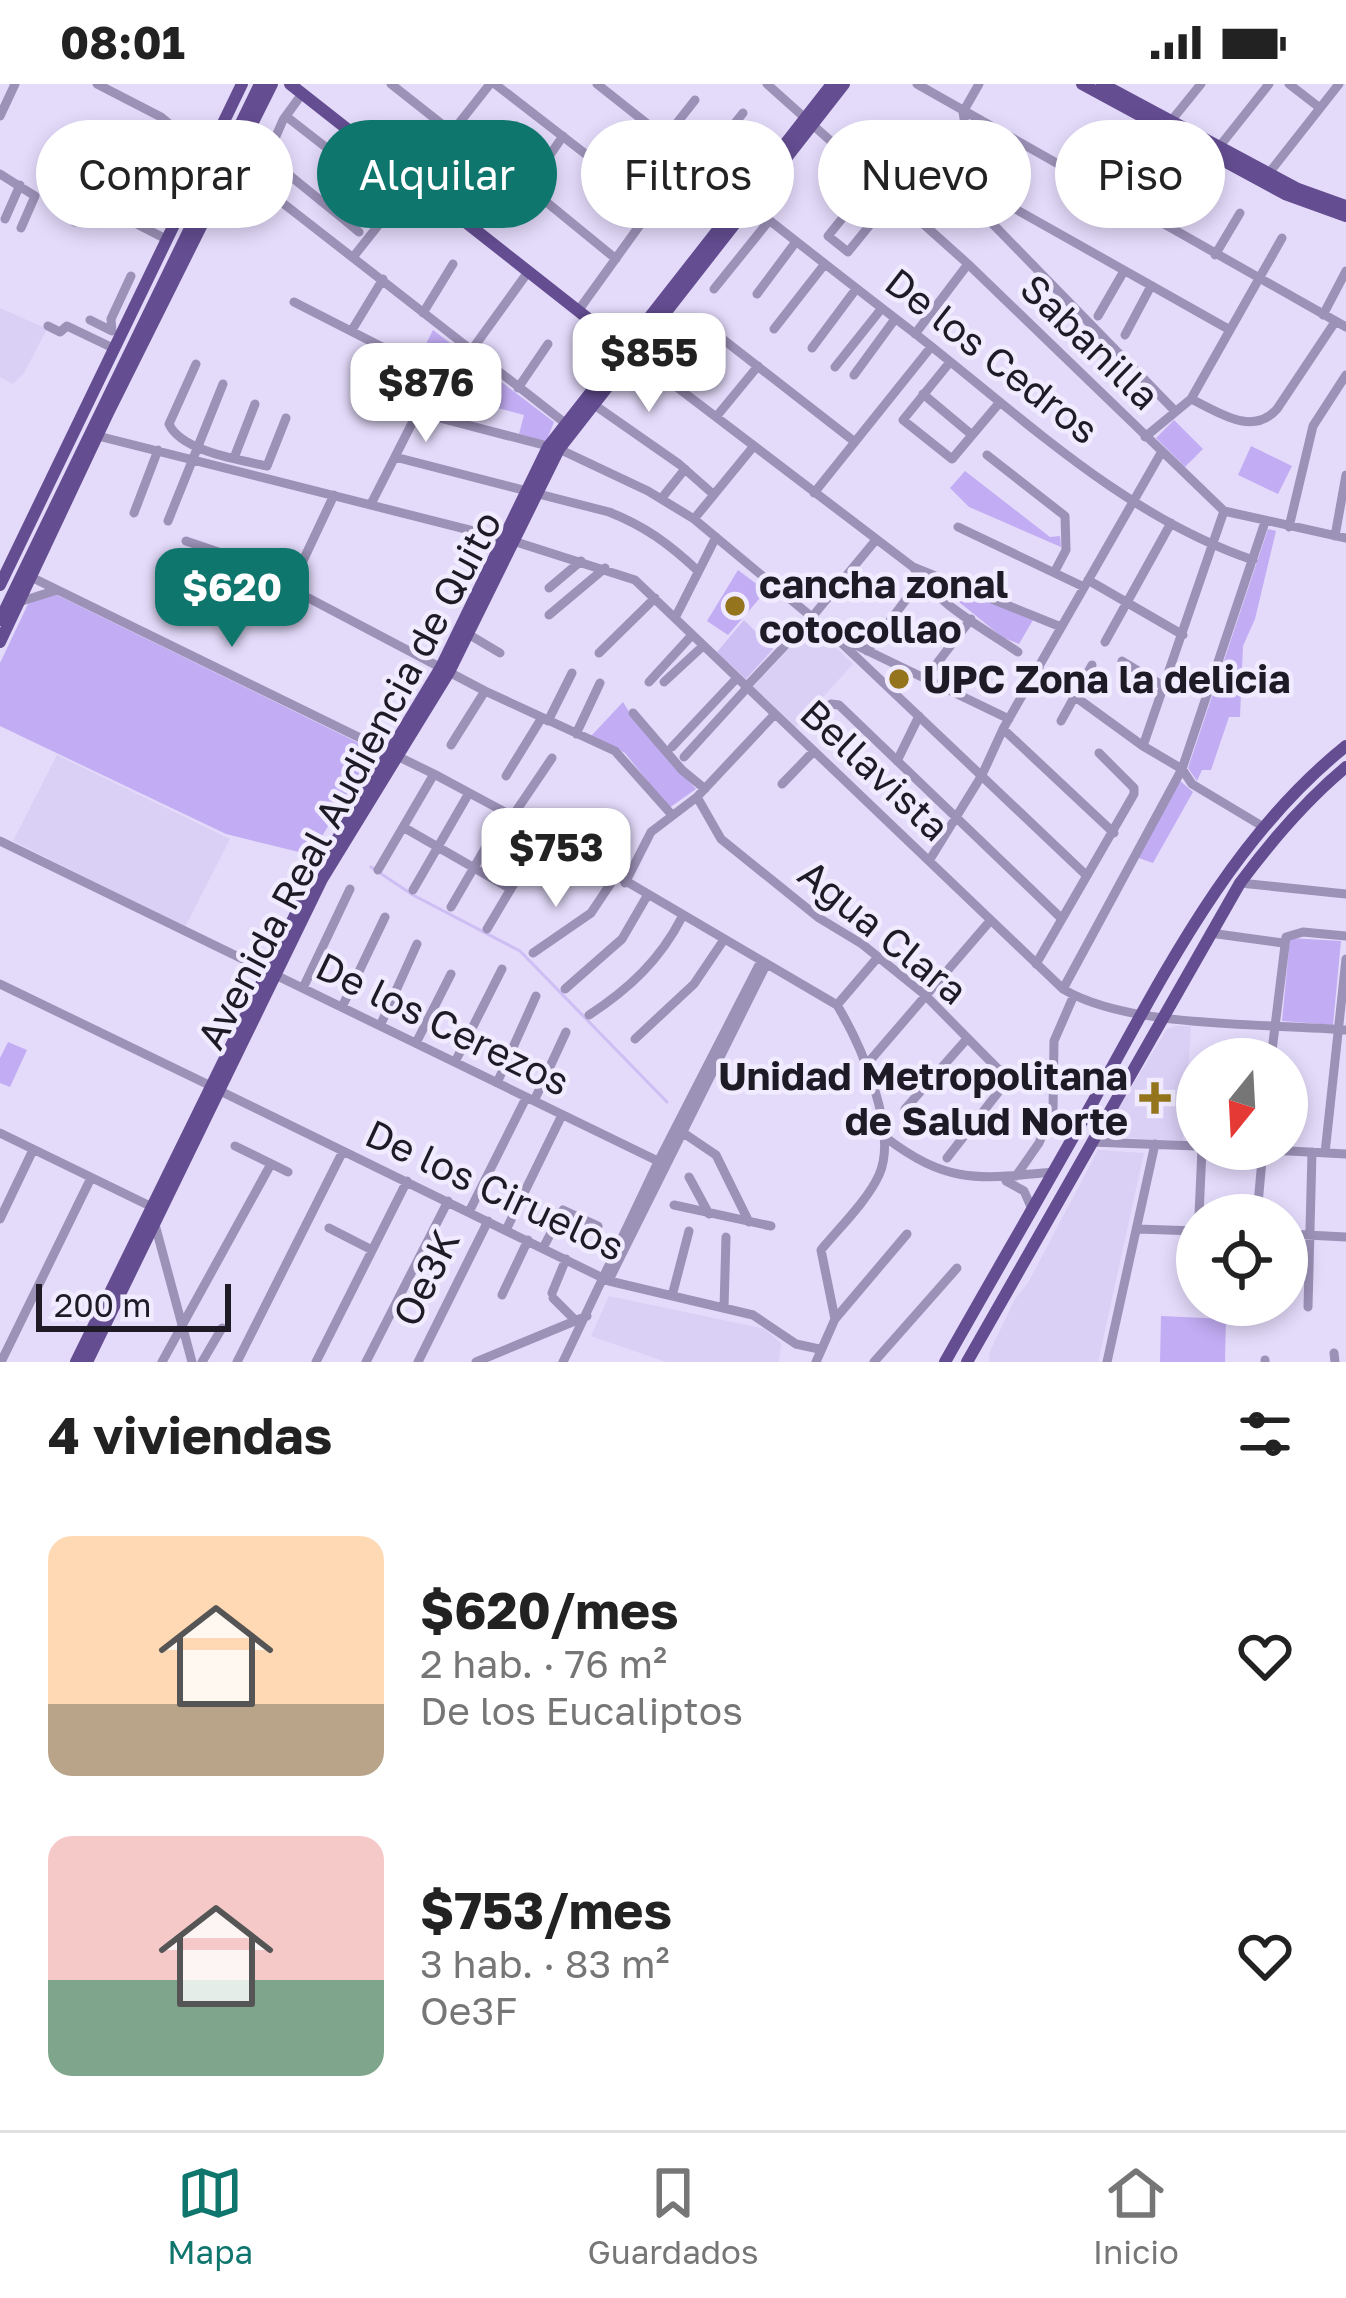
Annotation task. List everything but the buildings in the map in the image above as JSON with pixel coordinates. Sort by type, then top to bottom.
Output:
[{"type":"main road","points":[[232,120],[256,84]]},
{"type":"main road","points":[[256,84],[296,89],[331,120]]},
{"type":"main road","points":[[244,120],[256,84]]},
{"type":"main road","points":[[0,605],[256,84]]},
{"type":"main road","name":"Avenida Real Audiencia de Quito","points":[[794,138],[832,84]]},
{"type":"main road","name":"Avenida Real Audiencia de Quito","points":[[808,120],[844,84]]},
{"type":"main road","points":[[1083,84],[1163,120]]},
{"type":"main road","points":[[1102,84],[1158,120]]},
{"type":"main road","points":[[1225,154],[1346,216]]},
{"type":"main road","points":[[1225,157],[1268,173],[1315,200],[1346,206]]},
{"type":"main road","points":[[0,620],[15,574],[113,348],[115,332],[168,228]]},
{"type":"main road","points":[[0,585],[15,574],[98,436],[202,228]]},
{"type":"main road","points":[[472,228],[628,350]]},
{"type":"main road","name":"Avenida Real Audiencia de Quito","points":[[445,669],[565,423],[724,228]]},
{"type":"main road","name":"Avenida Real Audiencia de Quito","points":[[554,448],[593,403],[628,350]]},
{"type":"main road","name":"Avenida Real Audiencia de Quito","points":[[76,1362],[270,972],[392,752],[468,634],[508,539]]},
{"type":"main road","points":[[0,642],[19,602],[15,574]]},
{"type":"main road","points":[[945,1362],[1223,878],[1262,826],[1311,774],[1346,746]]},
{"type":"main road","points":[[967,1362],[1240,883],[1274,838],[1346,767]]},
{"type":"main road","name":"Avenida Real Audiencia de Quito","points":[[87,1362],[152,1213]]},
{"type":"main road","points":[[980,1362],[986,1329]]},
{"type":"street","points":[[0,116],[15,84]]},
{"type":"street","points":[[97,84],[164,120]]},
{"type":"street","points":[[391,84],[437,120]]},
{"type":"street","points":[[462,120],[492,84],[581,150]]},
{"type":"street","name":"De los Cedros","points":[[597,84],[642,120]]},
{"type":"street","name":"Sabanilla","points":[[767,84],[818,129]]},
{"type":"street","points":[[917,84],[1055,164]]},
{"type":"street","points":[[964,120],[963,112],[979,84]]},
{"type":"street","points":[[1124,96],[1133,84]]},
{"type":"street","points":[[1173,120],[1201,84]]},
{"type":"street","points":[[1225,139],[1269,84]]},
{"type":"street","points":[[1289,84],[1320,108]]},
{"type":"street","points":[[1268,173],[1339,84]]},
{"type":"street","points":[[296,89],[267,158],[317,197]]},
{"type":"street","points":[[679,120],[695,100]]},
{"type":"street","points":[[737,120],[743,113]]},
{"type":"street","points":[[287,117],[317,140]]},
{"type":"street","points":[[563,136],[527,186],[616,259]]},
{"type":"street","points":[[0,173],[35,196],[21,228]]},
{"type":"street","points":[[5,219],[20,185]]},
{"type":"street","points":[[1215,255],[1240,213]]},
{"type":"street","points":[[293,214],[354,256],[565,423]]},
{"type":"street","points":[[1031,218],[1229,331]]},
{"type":"street","points":[[145,228],[164,238]]},
{"type":"street","points":[[355,228],[359,232]]},
{"type":"street","points":[[354,256],[377,228]]},
{"type":"street","points":[[578,311],[638,228]]},
{"type":"street","points":[[714,289],[763,228]]},
{"type":"street","name":"De los Cedros","points":[[776,228],[1132,502],[1213,547],[1253,560]]},
{"type":"street","points":[[834,228],[828,236],[848,252],[867,228]]},
{"type":"street","name":"Sabanilla","points":[[928,228],[1224,511],[1340,537]]},
{"type":"street","points":[[997,228],[1175,411]]},
{"type":"street","points":[[1168,228],[1341,324],[1266,419],[1243,422],[1191,398]]},
{"type":"street","points":[[1144,437],[1191,398],[1282,238]]},
{"type":"street","points":[[757,294],[795,243]]},
{"type":"street","points":[[422,313],[453,264]]},
{"type":"street","points":[[915,334],[968,264]]},
{"type":"street","points":[[774,329],[824,265]]},
{"type":"street","points":[[1098,316],[1124,271]]},
{"type":"street","points":[[1323,315],[1346,271]]},
{"type":"street","points":[[471,351],[528,272]]},
{"type":"street","points":[[115,332],[111,320],[131,276]]},
{"type":"street","points":[[352,330],[383,279]]},
{"type":"street","points":[[1124,335],[1151,286]]},
{"type":"street","points":[[812,348],[856,289]]},
{"type":"street","points":[[294,302],[386,349]]},
{"type":"street","points":[[835,367],[882,308]]},
{"type":"street","points":[[854,375],[895,319]]},
{"type":"street","points":[[90,320],[115,332]]},
{"type":"street","points":[[702,323],[855,442]]},
{"type":"street","points":[[48,326],[60,332],[67,326],[113,348]]},
{"type":"street","points":[[518,388],[548,344]]},
{"type":"street","points":[[814,493],[931,347]]},
{"type":"street","points":[[628,350],[913,567],[1060,627]]},
{"type":"street","points":[[950,362],[903,420],[952,460],[1000,402]]},
{"type":"street","points":[[196,364],[169,424],[174,434],[267,466],[286,418]]},
{"type":"street","points":[[716,417],[758,367]]},
{"type":"street","points":[[371,504],[439,370],[476,376]]},
{"type":"street","points":[[1289,527],[1312,429],[1346,375]]},
{"type":"street","points":[[167,521],[223,384]]},
{"type":"street","points":[[923,394],[972,435]]},
{"type":"street","points":[[593,403],[713,494]]},
{"type":"street","points":[[234,458],[255,404]]},
{"type":"street","points":[[418,412],[554,448],[694,519],[831,633],[1086,875]]},
{"type":"street","name":"Bellavista","points":[[98,436],[508,539],[635,580],[1068,992],[1105,1007],[1142,1013],[1342,1029]]},
{"type":"street","points":[[694,519],[753,447]]},
{"type":"street","points":[[134,513],[158,450]]},
{"type":"street","points":[[929,861],[1161,453]]},
{"type":"street","points":[[987,455],[1065,516],[1066,549],[1055,571]]},
{"type":"street","points":[[394,457],[639,524],[697,570]]},
{"type":"street","points":[[661,499],[685,469]]},
{"type":"street","points":[[1340,537],[1346,475]]},
{"type":"street","points":[[301,565],[334,495]]},
{"type":"street","points":[[1143,746],[1224,511]]},
{"type":"street","points":[[1016,1176],[1039,1143],[1053,1110],[1056,1032],[1068,992],[1182,769],[1265,521]]},
{"type":"street","points":[[1105,642],[1171,523]]},
{"type":"street","points":[[958,527],[1086,583],[1183,635]]},
{"type":"street","points":[[676,616],[716,537]]},
{"type":"street","points":[[185,541],[227,555],[485,691],[623,756],[672,815]]},
{"type":"street","points":[[684,757],[812,617],[874,541]]},
{"type":"street","points":[[549,588],[581,561]]},
{"type":"street","points":[[913,567],[921,580],[1018,652]]},
{"type":"street","points":[[549,615],[605,568]]},
{"type":"street","points":[[15,574],[57,590],[434,774],[837,1005],[867,1064],[885,1153],[878,1178],[821,1250],[835,1319]]},
{"type":"street","points":[[867,651],[921,580]]},
{"type":"street","points":[[19,602],[57,590]]},
{"type":"street","points":[[599,652],[655,598]]},
{"type":"street","points":[[926,679],[970,619]]},
{"type":"street","points":[[831,633],[1006,724],[1114,833]]},
{"type":"street","points":[[468,634],[500,653]]},
{"type":"street","points":[[649,682],[692,635]]},
{"type":"street","points":[[664,682],[703,646]]},
{"type":"street","points":[[1122,661],[1165,687]]},
{"type":"street","points":[[1061,721],[1092,665]]},
{"type":"street","points":[[1037,669],[1182,769],[1192,784],[1262,826]]},
{"type":"street","points":[[506,776],[572,674]]},
{"type":"street","points":[[672,747],[736,679]]},
{"type":"street","points":[[576,734],[600,683]]},
{"type":"street","points":[[451,745],[485,691]]},
{"type":"street","points":[[831,704],[839,705],[1061,919]]},
{"type":"street","name":"Agua Clara","points":[[633,713],[701,794],[721,839],[924,994],[998,1069],[1014,1072]]},
{"type":"street","points":[[533,953],[591,913],[620,880],[651,832],[701,794],[773,716]]},
{"type":"street","points":[[897,761],[919,716]]},
{"type":"street","points":[[782,784],[813,752]]},
{"type":"street","points":[[1036,964],[1132,801],[1134,788],[1099,752]]},
{"type":"street","points":[[451,907],[509,815],[553,758]]},
{"type":"street","points":[[378,870],[434,774]]},
{"type":"street","points":[[413,890],[469,793]]},
{"type":"street","points":[[403,827],[511,889]]},
{"type":"street","points":[[487,928],[544,833]]},
{"type":"street","name":"De los Cerezos","points":[[0,841],[662,1163]]},
{"type":"street","points":[[1240,883],[1346,894]]},
{"type":"street","points":[[303,988],[350,889]]},
{"type":"street","points":[[565,989],[622,939],[647,896]]},
{"type":"street","points":[[342,1007],[386,917]]},
{"type":"street","points":[[589,1015],[623,992],[666,948],[682,917]]},
{"type":"street","points":[[867,1064],[990,921]]},
{"type":"street","points":[[1210,933],[1283,943]]},
{"type":"street","points":[[1273,1038],[1283,943],[1295,933],[1346,936]]},
{"type":"street","points":[[634,1039],[694,984],[723,941]]},
{"type":"street","points":[[380,1026],[417,944]]},
{"type":"street","points":[[837,1005],[878,957]]},
{"type":"street","points":[[1325,1153],[1346,959]]},
{"type":"street","points":[[662,1163],[682,1132],[762,964]]},
{"type":"street","points":[[566,1362],[762,964]]},
{"type":"street","points":[[455,1062],[502,969]]},
{"type":"street","points":[[416,1043],[451,974]]},
{"type":"street","name":"De los Ciruelos","points":[[0,984],[606,1280],[753,1315],[796,1344],[819,1349]]},
{"type":"street","points":[[497,1083],[536,996]]},
{"type":"street","name":"Oe3K","points":[[469,1212],[566,1032]]},
{"type":"street","points":[[905,1108],[966,1040]]},
{"type":"street","points":[[947,1158],[1014,1072],[1054,1066]]},
{"type":"street","name":"Oe3K","points":[[506,1230],[562,1115]]},
{"type":"street","points":[[682,1132],[716,1155],[749,1222]]},
{"type":"street","points":[[0,1133],[152,1213],[192,1362]]},
{"type":"street","points":[[885,1137],[926,1166],[1001,1180],[1024,1190],[1032,1209]]},
{"type":"street","points":[[1091,1142],[1176,1146]]},
{"type":"street","points":[[1107,1362],[1155,1144]]},
{"type":"street","points":[[235,1146],[288,1172]]},
{"type":"street","points":[[0,1219],[33,1150]]},
{"type":"street","points":[[237,1362],[343,1150]]},
{"type":"street","points":[[1308,1152],[1346,1154]]},
{"type":"street","points":[[1312,1152],[1308,1235],[1346,1237]]},
{"type":"street","points":[[163,1362],[271,1164]]},
{"type":"street","points":[[1001,1180],[1054,1172]]},
{"type":"street","points":[[1,1362],[91,1178]]},
{"type":"street","points":[[688,1178],[709,1214]]},
{"type":"street","points":[[316,1362],[407,1181]]},
{"type":"street","points":[[366,1362],[448,1201]]},
{"type":"street","points":[[674,1205],[771,1226]]},
{"type":"street","points":[[543,1248],[563,1210],[598,1226]]},
{"type":"street","name":"Oe3K","points":[[418,1362],[488,1221]]},
{"type":"street","points":[[329,1228],[372,1250]]},
{"type":"street","points":[[1137,1229],[1176,1230]]},
{"type":"street","points":[[672,1296],[689,1231]]},
{"type":"street","points":[[816,1362],[835,1319],[907,1234]]},
{"type":"street","points":[[724,1308],[727,1238]]},
{"type":"street","points":[[502,1294],[528,1240]]},
{"type":"street","points":[[566,1259],[552,1295],[584,1318]]},
{"type":"street","points":[[874,1362],[957,1268]]},
{"type":"street","points":[[476,1362],[584,1318]]},
{"type":"street","points":[[202,1362],[222,1328]]},
{"type":"shaded area","points":[[0,308],[47,329],[13,384],[0,377]]},
{"type":"shaded area","points":[[433,330],[554,422],[546,442],[519,434],[524,415],[478,403],[484,376],[446,364],[423,350]]},
{"type":"shaded area","points":[[1174,420],[1203,449],[1185,467],[1156,438]]},
{"type":"shaded area","points":[[1251,446],[1292,466],[1278,494],[1238,475]]},
{"type":"shaded area","points":[[965,471],[1050,537],[1060,536],[1061,547],[969,507],[950,488]]},
{"type":"shaded area","points":[[1268,529],[1276,531],[1255,619],[1243,646],[1240,717],[1229,717],[1211,770],[1202,770],[1197,781],[1188,768]]},
{"type":"shaded area","name":"cancha zonal cotocollao","points":[[738,570],[766,591],[728,635],[707,621]]},
{"type":"shaded area","points":[[921,571],[1033,620],[1019,644],[1002,637]]},
{"type":"shaded area","points":[[55,594],[373,750],[311,855],[226,834],[0,726],[0,663],[28,604]]},
{"type":"shaded area","points":[[744,620],[773,649],[746,679],[717,652]]},
{"type":"shaded area","points":[[812,624],[853,664],[795,728],[753,687]]},
{"type":"shaded area","points":[[623,702],[696,789],[669,808],[625,753],[591,736]]},
{"type":"shaded area","points":[[57,755],[230,839],[185,927],[13,841]]},
{"type":"shaded area","points":[[1178,779],[1193,792],[1153,863],[1133,856]]},
{"type":"shaded area","points":[[1290,938],[1341,941],[1333,1025],[1282,1021]]},
{"type":"shaded area","name":"Unidad Metropolitana de Salud Norte","points":[[1191,1026],[1190,1038],[1176,1038],[1176,1141],[1108,1137],[1106,1129],[1167,1029]]},
{"type":"shaded area","points":[[8,1042],[27,1050],[10,1087],[0,1083],[0,1058]]},
{"type":"shaded area","points":[[1098,1150],[1144,1153],[1098,1362],[989,1362],[1015,1299]]},
{"type":"shaded area","points":[[609,1296],[765,1329],[781,1343],[779,1362],[666,1362],[591,1336]]},
{"type":"shaded area","points":[[1161,1316],[1176,1317],[1176,1326],[1226,1326],[1225,1362],[1160,1362]]},
{"type":"waterway","points":[[371,867],[413,895],[520,951],[667,1102]]},
{"type":"place","name":"cancha zonal cotocollao","points":[[735,606]]},
{"type":"place","name":"UPC Zona la delicia","points":[[899,679]]},
{"type":"place","name":"Unidad Metropolitana de Salud Norte","points":[[1155,1098]]}]
